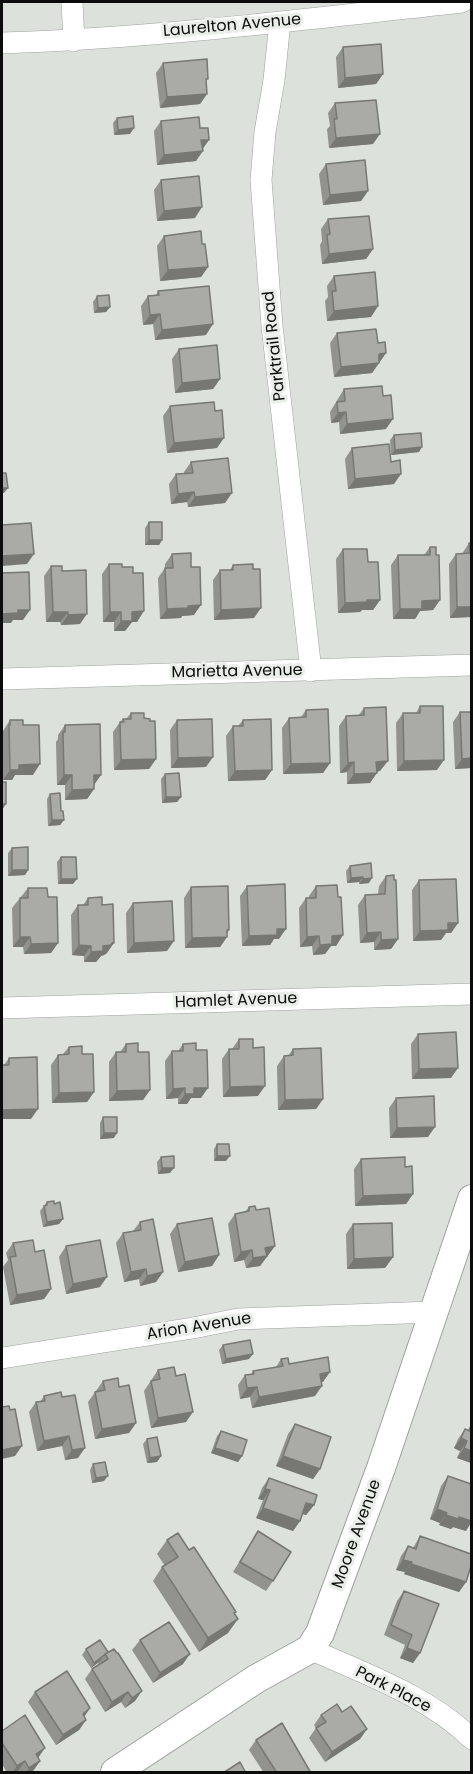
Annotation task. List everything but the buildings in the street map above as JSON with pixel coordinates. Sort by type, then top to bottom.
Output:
[{"type":"street","points":[[72,2],[74,41]]},
{"type":"street","name":"Laurelton Avenue","points":[[2,43],[74,41],[462,2]]},
{"type":"street","name":"Parktrail Road","points":[[280,22],[261,180],[273,338],[311,670]]},
{"type":"street","name":"Marietta Avenue","points":[[2,679],[471,665]]},
{"type":"street","name":"Hamlet Avenue","points":[[2,1008],[471,994]]},
{"type":"street","name":"Moore Avenue","points":[[310,1649],[327,1616],[381,1468],[471,1198]]},
{"type":"street","name":"Arion Avenue","points":[[2,1358],[238,1319],[434,1312]]},
{"type":"street","points":[[115,1773],[256,1679],[310,1649]]},
{"type":"street","name":"Park Place","points":[[310,1649],[414,1697],[461,1729],[471,1739]]}]
